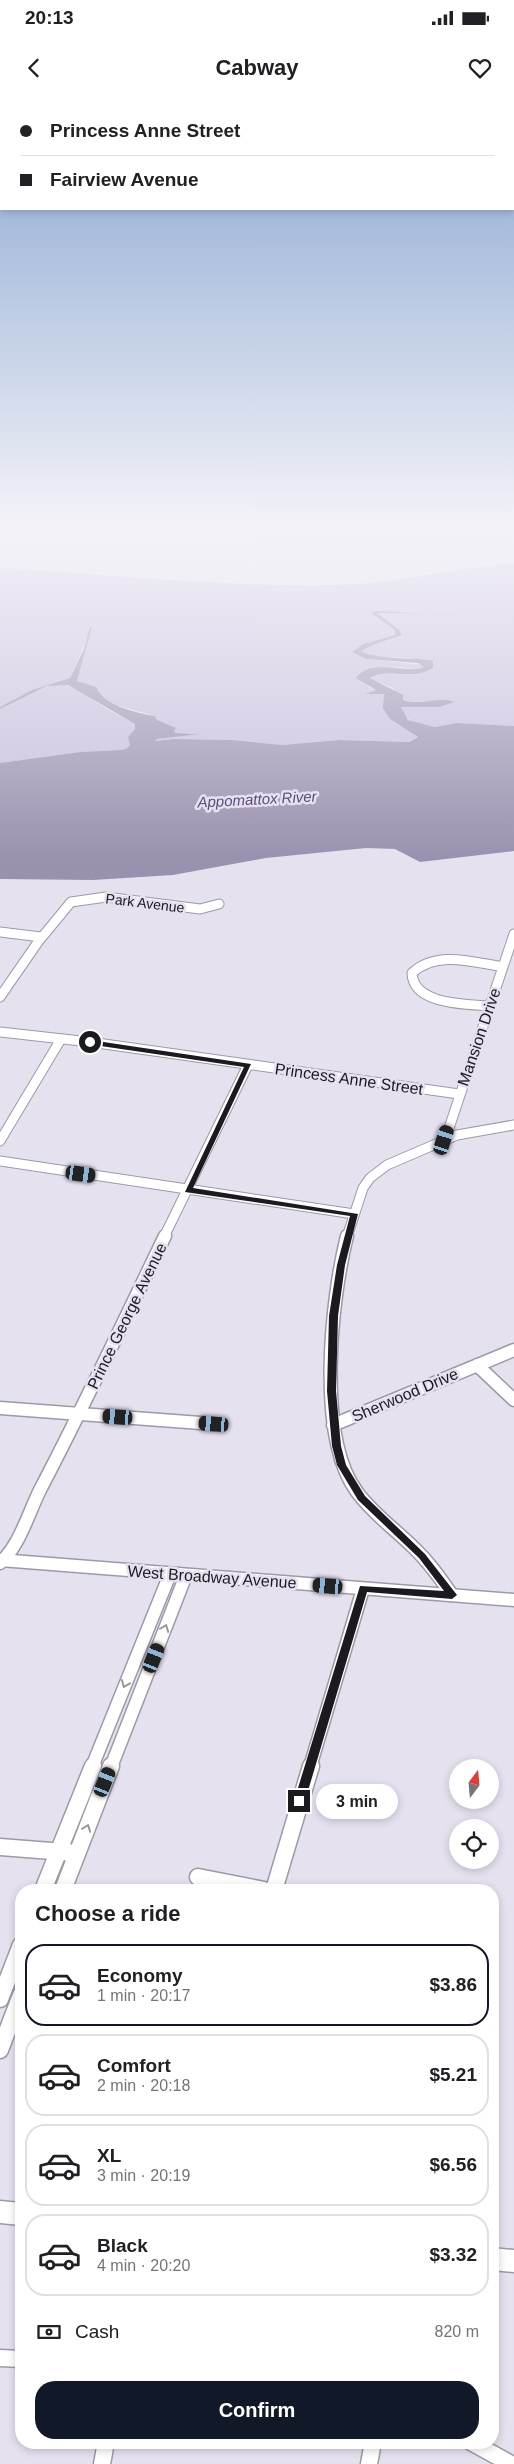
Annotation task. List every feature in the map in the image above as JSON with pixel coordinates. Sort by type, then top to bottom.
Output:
[{"type":"main road","name":"West Broadway Avenue","points":[[1,1561],[514,1600]]},
{"type":"main road","points":[[0,2212],[15,2213]]},
{"type":"main road","points":[[499,2260],[514,2261]]},
{"type":"street","name":"Park Avenue","points":[[0,997],[41,937],[67,905],[77,899],[106,897],[200,909],[219,904]]},
{"type":"street","points":[[0,932],[41,937]]},
{"type":"street","name":"Mansion Drive","points":[[444,1140],[514,934]]},
{"type":"street","points":[[490,1006],[427,996],[415,987],[412,982],[412,973],[420,964],[443,959],[503,966]]},
{"type":"street","name":"Princess Anne Street","points":[[0,1032],[459,1094]]},
{"type":"street","points":[[0,1141],[61,1039]]},
{"type":"street","name":"Prince George Avenue","points":[[1,1561],[15,1546],[26,1518],[80,1414],[248,1065]]},
{"type":"street","points":[[452,1595],[422,1556],[362,1498],[350,1482],[341,1465],[333,1426],[333,1316],[341,1265],[354,1214],[363,1188],[377,1172],[387,1165],[444,1140],[470,1131],[514,1125]]},
{"type":"street","points":[[0,1161],[354,1214]]},
{"type":"street","name":"Sherwood Drive","points":[[333,1426],[514,1350]]},
{"type":"street","name":"Sherwood Drive","points":[[477,1365],[514,1400]]},
{"type":"street","points":[[0,1408],[214,1424]]},
{"type":"street","points":[[45,1884],[178,1575]]},
{"type":"street","points":[[65,1884],[178,1575]]},
{"type":"street","points":[[276,1884],[363,1589]]},
{"type":"street","points":[[0,1847],[77,1853]]},
{"type":"street","points":[[198,1877],[234,1884]]},
{"type":"street","points":[[0,1999],[15,1960]]},
{"type":"street","points":[[0,2050],[15,2011]]},
{"type":"street","points":[[0,2358],[15,2359]]},
{"type":"street","points":[[102,2464],[105,2449]]},
{"type":"street","points":[[369,2464],[372,2449]]},
{"type":"street","points":[[484,2449],[511,2464]]},
{"type":"shaded area","points":[[0,638],[87,638],[70,678],[32,690],[0,707]]},
{"type":"shaded area","points":[[89,638],[383,638],[363,644],[352,652],[366,659],[423,665],[424,667],[419,670],[400,667],[369,669],[368,687],[376,690],[365,694],[384,694],[390,719],[418,737],[408,742],[339,740],[282,745],[233,740],[173,739],[155,741],[157,739],[196,733],[176,733],[174,731],[175,728],[157,720],[155,716],[116,705],[77,681]]},
{"type":"shaded area","points":[[392,638],[514,638],[514,726],[456,723],[432,727],[418,724],[406,718],[401,707],[439,707],[448,700],[411,702],[403,700],[393,688],[370,678],[385,674],[417,674],[433,668],[424,662],[414,659],[377,657],[361,651],[374,644]]},
{"type":"shaded area","points":[[55,684],[69,686],[136,724],[135,729],[128,737],[130,745],[126,749],[120,750],[80,752],[0,763],[0,709],[35,691]]},
{"type":"water","name":"Appomattox River","points":[[87,638],[89,638],[77,681],[96,687],[100,694],[113,704],[139,713],[155,716],[157,720],[176,728],[174,731],[176,733],[200,734],[157,739],[155,741],[173,739],[233,740],[282,745],[339,740],[409,742],[418,737],[390,719],[383,708],[384,694],[365,694],[376,690],[356,678],[363,672],[380,667],[417,669],[424,667],[418,663],[366,659],[352,652],[363,644],[383,638],[392,638],[361,651],[375,656],[433,661],[433,668],[425,672],[417,674],[385,674],[370,678],[403,695],[403,700],[409,702],[448,700],[454,702],[439,707],[401,707],[408,720],[434,727],[456,723],[514,726],[514,851],[420,862],[395,849],[366,848],[266,858],[173,875],[93,880],[0,879],[0,763],[80,752],[120,750],[126,749],[130,745],[128,737],[135,729],[135,724],[68,685],[47,686],[0,709],[0,707],[32,690],[70,678],[84,649]]},
{"type":"route","points":[[90,1042],[248,1065],[188,1190],[354,1214],[341,1265],[333,1316],[332,1391],[333,1426],[336,1446],[341,1465],[350,1482],[362,1498],[422,1556],[438,1574],[452,1595],[363,1589],[339,1674],[299,1801]]}]
